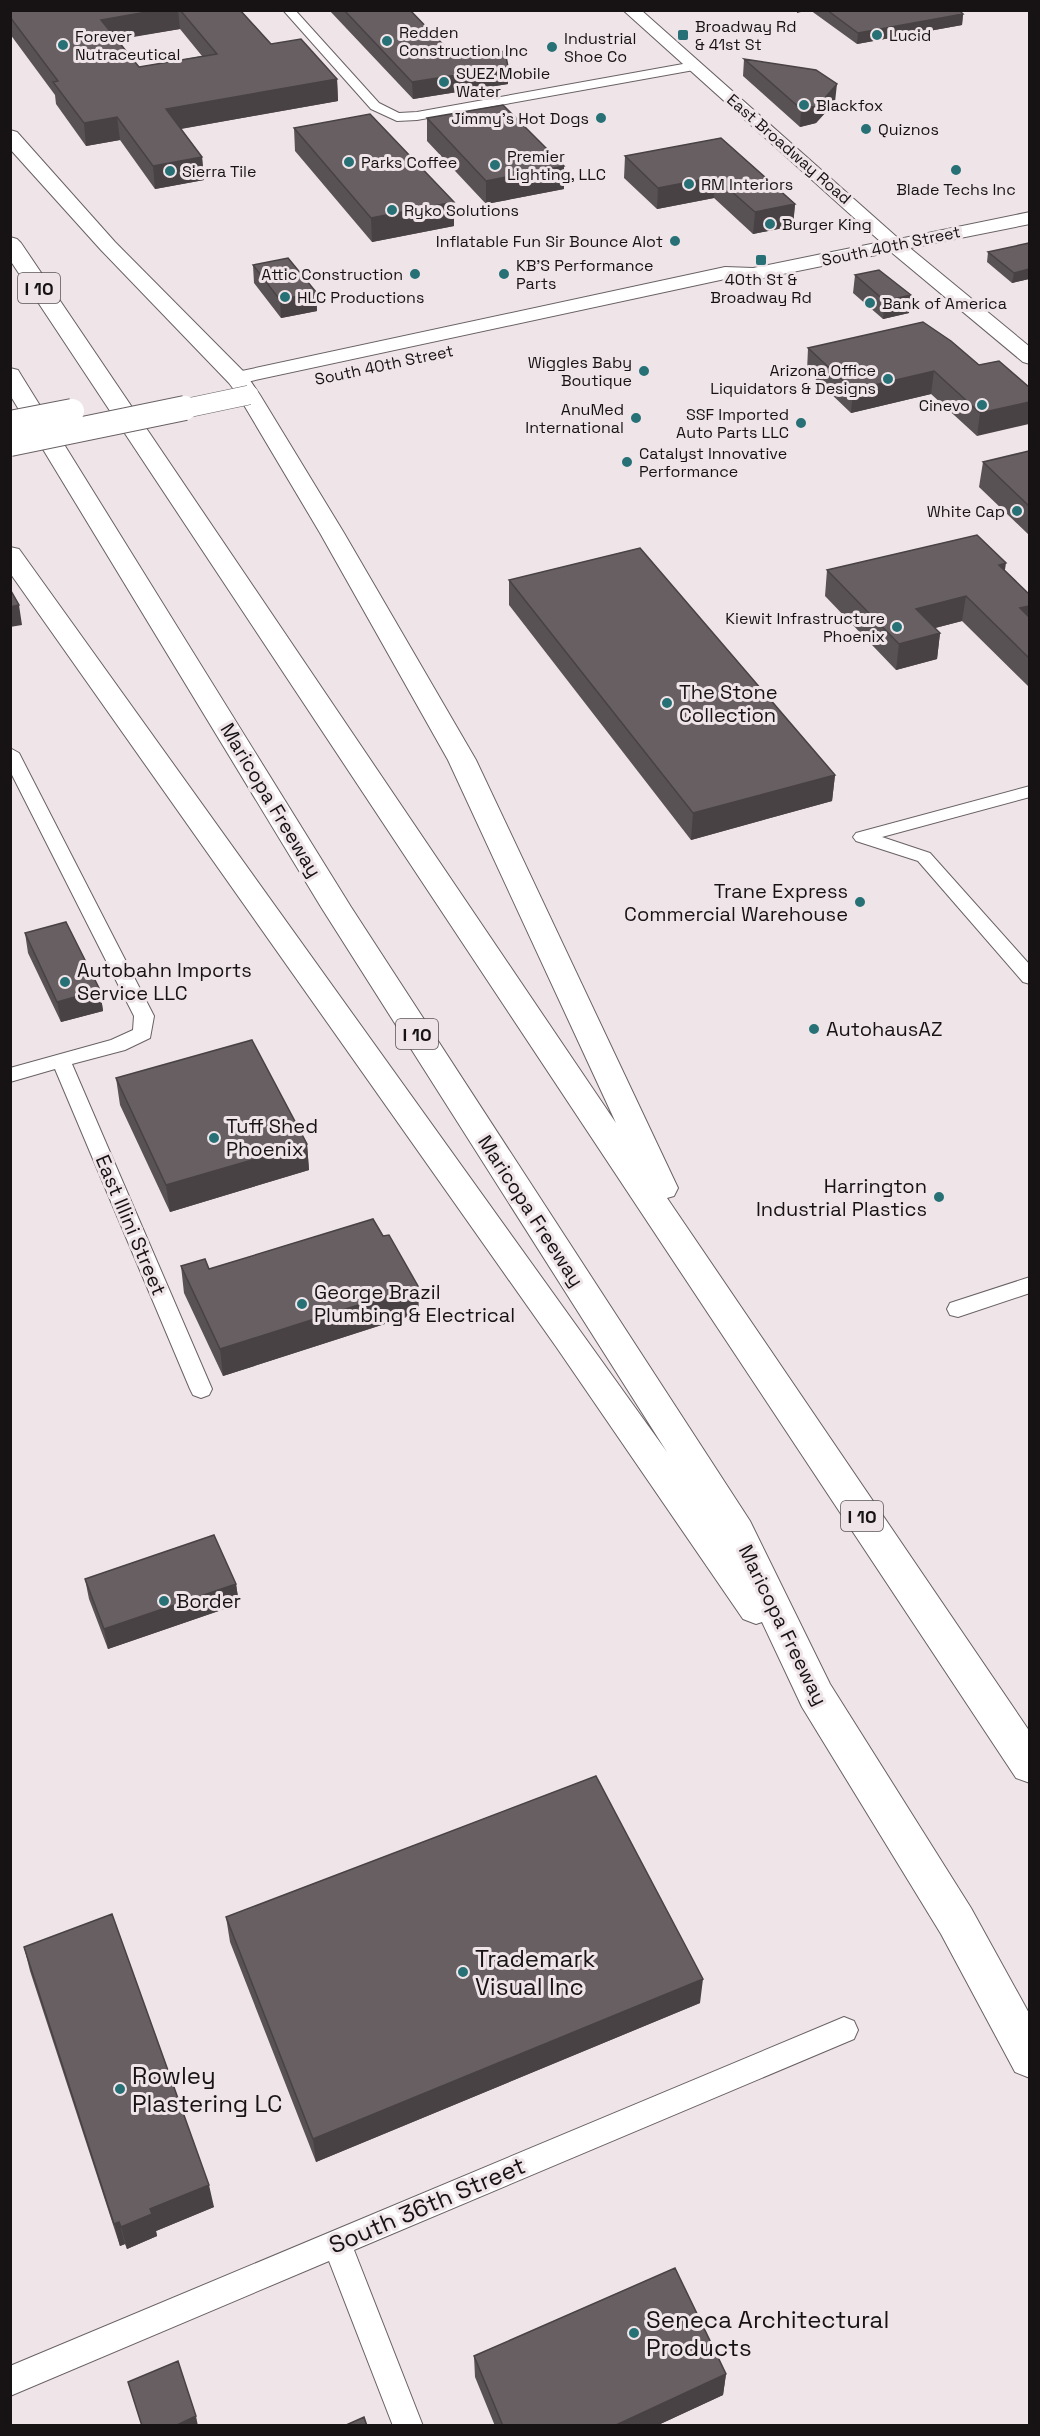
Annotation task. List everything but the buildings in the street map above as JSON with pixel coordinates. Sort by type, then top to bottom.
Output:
[{"type":"highway","points":[[10,136],[108,246],[243,386],[332,533],[462,760],[707,1285]]},
{"type":"highway","name":"I 10","points":[[10,243],[74,342],[1029,1766]]},
{"type":"highway","name":"Maricopa Freeway","points":[[10,375],[336,907],[737,1531],[816,1695],[956,1921],[1029,2058]]},
{"type":"highway","points":[[10,554],[568,1339],[816,1695]]},
{"type":"main road","name":"East Broadway Road","points":[[631,10],[1029,358]]},
{"type":"main road","name":"South 40th Street","points":[[10,444],[243,386],[737,285],[753,274],[1029,218]]},
{"type":"main road","name":"South 40th Street","points":[[10,423],[243,386]]},
{"type":"street","points":[[288,10],[375,106],[397,117],[417,116],[694,66]]},
{"type":"street","points":[[10,753],[144,1016],[143,1033],[118,1045],[10,1075]]},
{"type":"street","points":[[1029,791],[862,837],[924,857],[1029,978]]},
{"type":"street","name":"East Illini Street","points":[[61,1061],[201,1389]]},
{"type":"street","points":[[958,1309],[1029,1285]]},
{"type":"street","name":"South 36th Street","points":[[10,2380],[844,2030]]},
{"type":"street","points":[[337,2243],[408,2426]]},
{"type":"place","name":"Broadway Rd & 41st St","points":[[683,35]]},
{"type":"place","name":"Lucid","points":[[877,35]]},
{"type":"place","name":"Redden Construction Inc","points":[[387,41]]},
{"type":"place","name":"Forever Nutraceutical","points":[[63,45]]},
{"type":"place","name":"Industrial Shoe Co","points":[[552,47]]},
{"type":"place","name":"SUEZ Mobile Water","points":[[444,82]]},
{"type":"place","name":"Blackfox","points":[[804,105]]},
{"type":"place","name":"Jimmy's Hot Dogs","points":[[601,118]]},
{"type":"place","name":"Quiznos","points":[[866,129]]},
{"type":"place","name":"Parks Coffee","points":[[349,162]]},
{"type":"place","name":"Premier Lighting, LLC","points":[[495,165]]},
{"type":"place","name":"Blade Techs Inc","points":[[956,170]]},
{"type":"place","name":"Sierra Tile","points":[[170,171]]},
{"type":"place","name":"RM Interiors","points":[[689,184]]},
{"type":"place","name":"Ryko Solutions","points":[[392,210]]},
{"type":"place","name":"Burger King","points":[[770,224]]},
{"type":"place","name":"Inflatable Fun Sir Bounce Alot","points":[[675,241]]},
{"type":"place","name":"40th St & Broadway Rd","points":[[761,260]]},
{"type":"place","name":"Attic Construction","points":[[415,274]]},
{"type":"place","name":"KB'S Performance Parts","points":[[504,274]]},
{"type":"place","name":"HLC Productions","points":[[285,297]]},
{"type":"place","name":"Bank of America","points":[[870,303]]},
{"type":"place","name":"Wiggles Baby Boutique","points":[[644,371]]},
{"type":"place","name":"Arizona Office Liquidators & Designs","points":[[888,379]]},
{"type":"place","name":"Cinevo","points":[[982,405]]},
{"type":"place","name":"AnuMed International","points":[[636,418]]},
{"type":"place","name":"SSF Imported Auto Parts LLC","points":[[801,423]]},
{"type":"place","name":"Catalyst Innovative Performance","points":[[627,462]]},
{"type":"place","name":"White Cap","points":[[1017,511]]},
{"type":"place","name":"Kiewit Infrastructure Phoenix","points":[[897,627]]},
{"type":"place","name":"The Stone Collection","points":[[667,703]]},
{"type":"place","name":"Trane Express Commercial Warehouse","points":[[860,902]]},
{"type":"place","name":"Autobahn Imports Service LLC","points":[[65,982]]},
{"type":"place","name":"AutohausAZ","points":[[814,1029]]},
{"type":"place","name":"Tuff Shed Phoenix","points":[[214,1138]]},
{"type":"place","name":"Harrington Industrial Plastics","points":[[939,1197]]},
{"type":"place","name":"George Brazil Plumbing & Electrical","points":[[302,1304]]},
{"type":"place","name":"Border","points":[[164,1601]]},
{"type":"place","name":"Trademark Visual Inc","points":[[463,1972]]},
{"type":"place","name":"Rowley Plastering LC","points":[[120,2089]]},
{"type":"place","name":"Seneca Architectural Products","points":[[634,2333]]}]
